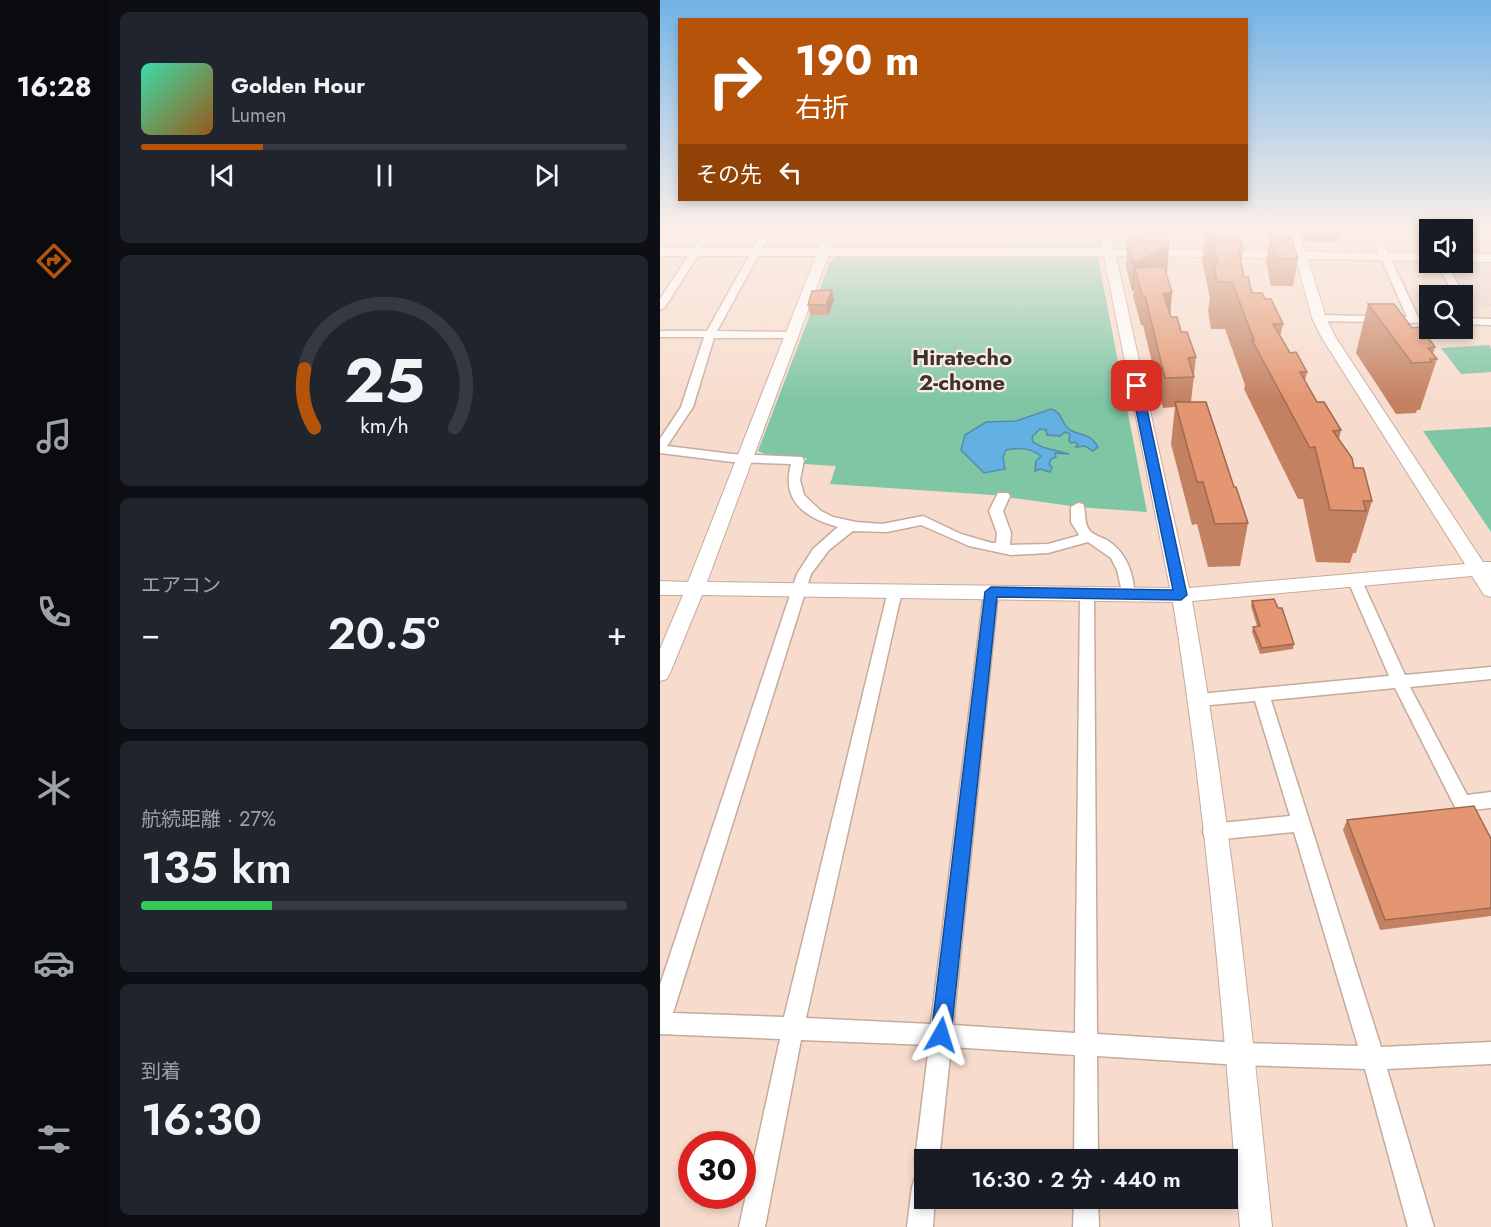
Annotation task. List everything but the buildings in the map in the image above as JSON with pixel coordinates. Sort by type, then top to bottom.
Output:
[{"type":"street","points":[[660,307],[674,286]]},
{"type":"street","points":[[737,286],[710,334],[687,407],[660,449],[744,458],[798,460],[794,484],[804,505],[816,514],[850,526],[883,528],[923,520],[954,537],[1002,548],[1034,550],[1058,547],[1082,540],[1086,536]]},
{"type":"street","points":[[660,673],[696,589],[810,286]]},
{"type":"street","points":[[1116,286],[1181,595],[1199,700],[1212,832],[1240,1054],[1256,1227]]},
{"type":"street","points":[[1309,286],[1319,318],[1329,338],[1484,569],[1491,590]]},
{"type":"street","points":[[1399,286],[1414,320]]},
{"type":"street","points":[[1319,318],[1419,320]]},
{"type":"street","points":[[1473,319],[1491,322]]},
{"type":"street","points":[[660,334],[790,335]]},
{"type":"street","points":[[1002,548],[1004,533],[995,517],[995,507],[1003,496]]},
{"type":"street","points":[[1078,507],[1078,522],[1086,536],[1102,541],[1115,552],[1124,568],[1127,588]]},
{"type":"street","points":[[850,526],[826,543],[815,555],[799,589],[660,1021],[941,1035],[1240,1054],[1373,1058],[1491,1053]]},
{"type":"street","points":[[660,588],[1181,595],[1484,569]]},
{"type":"street","points":[[1355,581],[1400,682],[1462,803],[1491,800]]},
{"type":"street","points":[[752,1227],[793,1027],[895,591]]},
{"type":"street","points":[[928,1149],[991,592]]},
{"type":"street","points":[[1086,1149],[1087,594]]},
{"type":"street","points":[[1199,700],[1262,696],[1491,673]]},
{"type":"street","points":[[1262,696],[1373,1058],[1421,1227]]},
{"type":"street","points":[[1212,832],[1300,823]]},
{"type":"street","points":[[920,1227],[922,1209]]},
{"type":"street","points":[[1086,1209],[1086,1227]]},
{"type":"shaded area","points":[[1473,286],[1491,286],[1491,306],[1473,305]]},
{"type":"green space","points":[[821,286],[1103,286],[1147,512],[1078,507],[992,495],[830,484],[836,466],[803,464],[807,458],[767,455],[758,451]]},
{"type":"green space","points":[[1489,345],[1491,372],[1461,374],[1441,348]]},
{"type":"green space","points":[[1491,427],[1491,532],[1423,431]]},
{"type":"water","points":[[1051,409],[1060,415],[1070,430],[1089,437],[1098,447],[1093,451],[1085,446],[1076,447],[1078,444],[1069,441],[1070,434],[1065,432],[1060,436],[1047,435],[1046,430],[1040,429],[1032,437],[1033,442],[1042,447],[1069,454],[1055,453],[1056,457],[1051,459],[1049,464],[1052,467],[1050,472],[1040,469],[1035,471],[1036,461],[1041,456],[1033,451],[1020,448],[1006,450],[1003,458],[1005,469],[984,473],[961,450],[965,435],[986,422],[1016,421]]},
{"type":"district","name":"Hiratecho 2-chome","points":[[962,370]]},
{"type":"route","points":[[941,1035],[991,592],[1128,596],[1181,595],[1137,386]]}]
